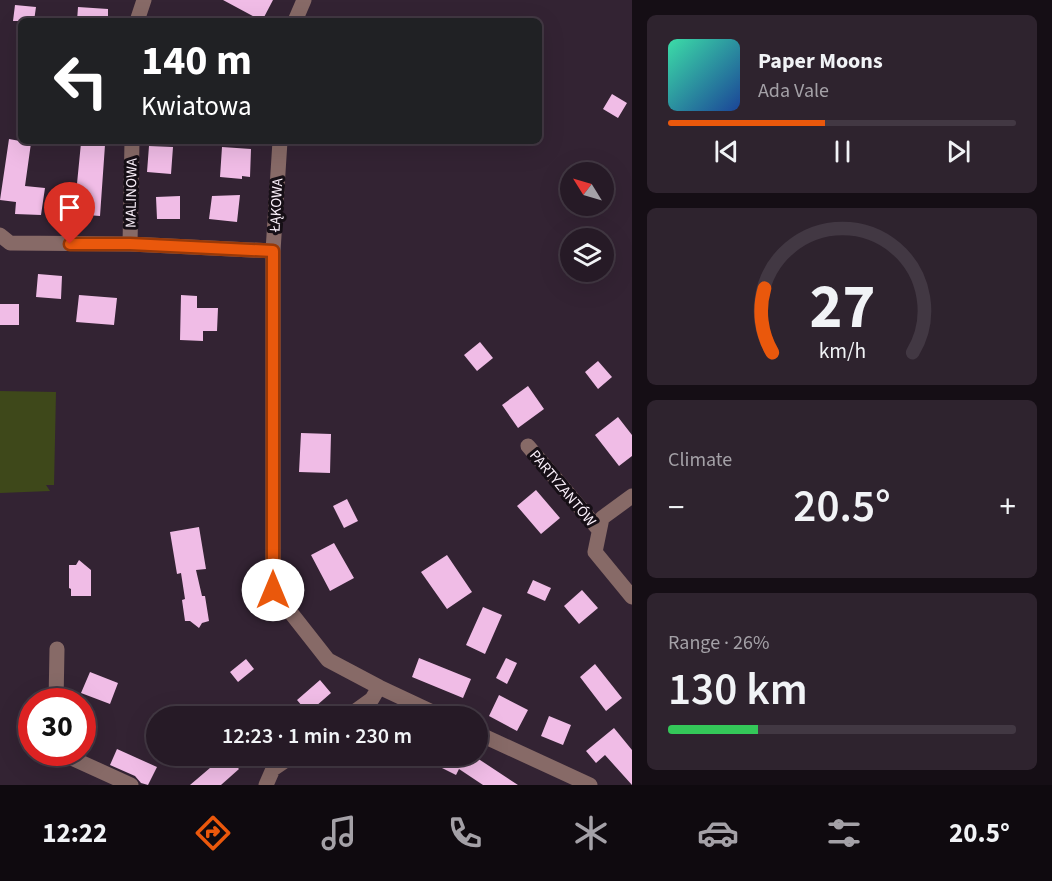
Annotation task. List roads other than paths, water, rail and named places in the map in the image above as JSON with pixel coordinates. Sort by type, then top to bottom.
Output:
[{"type":"street","points":[[138,18],[144,0]]},
{"type":"street","points":[[296,18],[304,0]]},
{"type":"street","name":"MALINOWA","points":[[130,244],[132,144]]},
{"type":"street","name":"ŁĄKOWA","points":[[280,144],[273,251],[273,590],[328,660],[420,706]]},
{"type":"street","points":[[0,235],[10,243],[130,244],[273,251]]},
{"type":"street","name":"PARTYZANTÓW","points":[[528,446],[599,530]]},
{"type":"street","name":"PARTYZANTÓW","points":[[632,496],[602,518],[595,552],[632,597]]},
{"type":"street","points":[[56,688],[57,649]]},
{"type":"street","points":[[362,706],[372,699],[379,687]]},
{"type":"street","points":[[488,738],[590,785]]},
{"type":"street","points":[[89,766],[131,785]]},
{"type":"street","points":[[266,785],[273,769],[277,766]]}]
